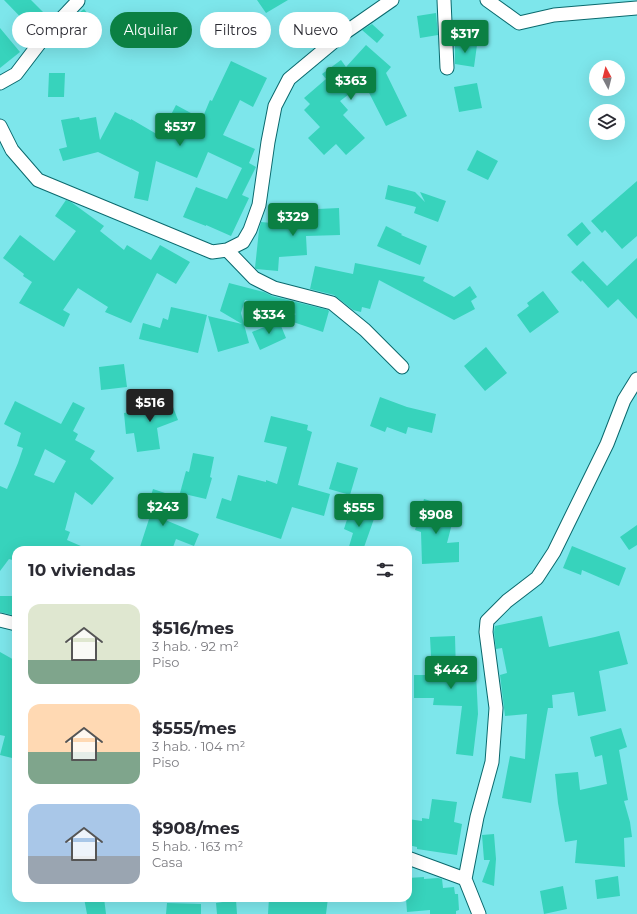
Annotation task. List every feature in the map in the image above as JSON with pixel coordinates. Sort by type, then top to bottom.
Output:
[{"type":"street","points":[[0,126],[12,150],[38,180],[212,252],[227,250],[243,242],[250,230],[259,205],[275,106],[289,79],[343,34],[392,0]]},
{"type":"street","points":[[444,0],[447,68]]},
{"type":"street","points":[[487,0],[519,23],[554,15],[630,6]]},
{"type":"street","points":[[0,83],[16,74],[45,36],[78,1]]},
{"type":"street","points":[[227,250],[254,278],[274,288],[332,303],[364,330],[402,367]]},
{"type":"street","points":[[479,914],[465,879],[477,816],[492,762],[496,708],[486,632],[488,622],[506,601],[537,578],[554,552],[607,444],[624,400],[637,379]]},
{"type":"street","points":[[0,620],[12,623]]},
{"type":"street","points":[[412,859],[465,879]]},
{"type":"building","points":[[4,0],[31,0],[43,12],[16,12]]},
{"type":"building","points":[[257,0],[288,0],[268,12],[265,12]]},
{"type":"building","points":[[436,13],[438,35],[420,38],[417,16]]},
{"type":"building","points":[[372,24],[384,35],[377,43],[362,30]]},
{"type":"building","points":[[0,28],[12,42],[12,48],[17,48],[20,52],[0,68]]},
{"type":"building","points":[[455,42],[477,45],[474,67],[455,64]]},
{"type":"building","points":[[366,45],[391,67],[386,73],[407,116],[386,126],[364,83],[340,101],[348,110],[343,115],[365,138],[346,155],[336,144],[324,155],[308,138],[320,127],[304,110],[310,104],[304,98],[326,79],[322,74],[341,60],[346,67]]},
{"type":"building","points":[[231,61],[267,78],[253,107],[240,100],[223,135],[255,149],[249,163],[256,167],[242,195],[249,198],[231,236],[183,217],[196,187],[227,199],[242,168],[208,152],[197,178],[156,161],[148,201],[134,198],[139,172],[98,152],[63,161],[59,149],[67,147],[61,120],[79,117],[80,120],[96,117],[100,140],[115,112],[131,119],[160,136],[176,105],[202,119],[210,100],[212,101]]},
{"type":"building","points":[[49,73],[65,73],[64,97],[48,97]]},
{"type":"building","points":[[477,83],[482,108],[459,112],[454,87]]},
{"type":"building","points":[[477,150],[498,161],[488,180],[467,170]]},
{"type":"building","points":[[637,181],[637,236],[622,249],[605,230],[602,233],[591,221]]},
{"type":"building","points":[[388,185],[415,192],[425,202],[420,192],[446,201],[438,222],[414,213],[416,207],[385,199]]},
{"type":"building","points":[[66,200],[104,226],[100,231],[124,250],[127,245],[151,260],[160,245],[190,262],[176,284],[157,273],[131,323],[105,312],[108,307],[78,288],[63,310],[70,314],[64,327],[19,303],[32,282],[3,258],[20,235],[54,261],[76,231],[55,216]]},
{"type":"building","points":[[339,208],[340,235],[306,236],[307,255],[279,257],[278,271],[255,268],[261,222],[283,224],[282,220],[318,218],[318,209]]},
{"type":"building","points":[[582,222],[591,233],[577,246],[567,235]]},
{"type":"building","points":[[386,226],[402,234],[401,235],[427,246],[420,265],[377,246]]},
{"type":"building","points":[[637,258],[637,319],[618,299],[608,308],[582,280],[581,282],[571,272],[583,261],[607,286]]},
{"type":"building","points":[[355,263],[425,277],[423,281],[454,297],[470,286],[477,297],[471,301],[475,309],[454,320],[379,280],[370,309],[362,307],[361,312],[353,310],[334,295],[310,289],[315,266],[353,274]]},
{"type":"building","points":[[229,283],[264,292],[272,296],[328,310],[323,332],[284,319],[296,314],[245,300],[241,313],[249,343],[218,352],[208,316],[242,324],[220,311]]},
{"type":"building","points":[[543,291],[559,312],[530,333],[517,315],[529,306],[527,303]]},
{"type":"building","points":[[171,307],[207,315],[198,353],[139,339],[143,323],[160,328],[163,318],[168,320]]},
{"type":"building","points":[[279,321],[286,338],[260,350],[252,332]]},
{"type":"building","points":[[486,347],[507,373],[485,391],[464,366]]},
{"type":"building","points":[[124,364],[127,387],[101,390],[99,367]]},
{"type":"building","points":[[168,394],[178,420],[157,428],[160,449],[137,452],[134,433],[126,434],[124,413],[154,409],[151,401]]},
{"type":"building","points":[[380,397],[407,407],[436,414],[432,433],[408,427],[406,434],[387,427],[385,432],[370,426]]},
{"type":"building","points":[[15,401],[61,424],[73,402],[85,408],[73,431],[78,434],[75,440],[95,451],[90,459],[114,478],[92,505],[75,492],[65,530],[70,532],[67,540],[81,546],[12,546],[12,560],[9,559],[0,571],[0,486],[7,489],[18,463],[23,448],[17,446],[21,433],[4,424]],"holes":[[[45,449],[66,461],[54,483],[34,475]]]},
{"type":"building","points":[[271,416],[308,425],[307,430],[312,432],[298,485],[330,494],[324,516],[292,507],[281,539],[216,518],[222,498],[231,501],[238,475],[266,482],[266,480],[277,484],[287,447],[264,442]]},
{"type":"building","points":[[193,453],[214,457],[210,477],[212,478],[206,499],[180,493],[186,471],[189,472]]},
{"type":"building","points":[[337,462],[358,468],[350,495],[329,489]]},
{"type":"building","points":[[153,489],[171,495],[163,519],[199,534],[194,546],[176,539],[173,546],[140,546],[150,516],[145,515]]},
{"type":"building","points":[[424,499],[444,505],[442,512],[454,516],[447,543],[459,542],[459,562],[422,564],[421,532],[415,530]]},
{"type":"building","points":[[351,507],[375,516],[364,546],[349,546],[353,533],[344,529]]},
{"type":"building","points":[[637,525],[637,545],[629,550],[620,537]]},
{"type":"building","points":[[572,546],[626,568],[619,586],[582,570],[581,575],[563,568]]},
{"type":"building","points":[[0,596],[12,596],[12,615],[0,612]]},
{"type":"building","points":[[542,616],[549,647],[619,631],[628,664],[599,671],[606,711],[578,716],[574,692],[552,695],[553,708],[548,708],[531,803],[502,798],[510,756],[525,759],[527,714],[505,716],[500,675],[507,673],[502,648],[496,649],[494,632],[495,626]]},
{"type":"building","points":[[455,636],[456,673],[476,672],[478,714],[473,756],[456,754],[462,706],[433,705],[434,698],[414,698],[414,675],[432,675],[430,637]]},
{"type":"building","points":[[0,652],[12,659],[12,758],[0,755],[5,736],[0,735]]},
{"type":"building","points":[[621,728],[627,747],[619,750],[628,800],[624,801],[630,822],[632,837],[624,838],[625,867],[575,863],[577,840],[565,842],[558,803],[555,774],[578,772],[580,790],[607,784],[602,755],[595,757],[590,737]]},
{"type":"building","points":[[432,799],[457,802],[454,822],[462,824],[457,855],[417,849],[417,847],[412,846],[412,820],[422,821],[422,818],[429,819]]},
{"type":"building","points":[[494,834],[496,859],[494,886],[482,882],[490,860],[484,860],[482,835]]},
{"type":"building","points":[[618,876],[620,896],[597,899],[595,880]]},
{"type":"building","points":[[412,878],[438,878],[442,879],[443,888],[454,887],[455,894],[458,894],[459,910],[456,911],[456,914],[430,914],[430,910],[407,912],[406,902],[412,902]]},
{"type":"building","points":[[563,886],[567,909],[544,914],[540,891]]},
{"type":"building","points":[[85,902],[104,902],[106,914],[87,914]]},
{"type":"building","points":[[236,902],[237,914],[217,914],[216,903]]},
{"type":"building","points":[[269,902],[328,902],[326,914],[268,914]]},
{"type":"building","points":[[167,903],[201,904],[201,914],[166,914]]}]
